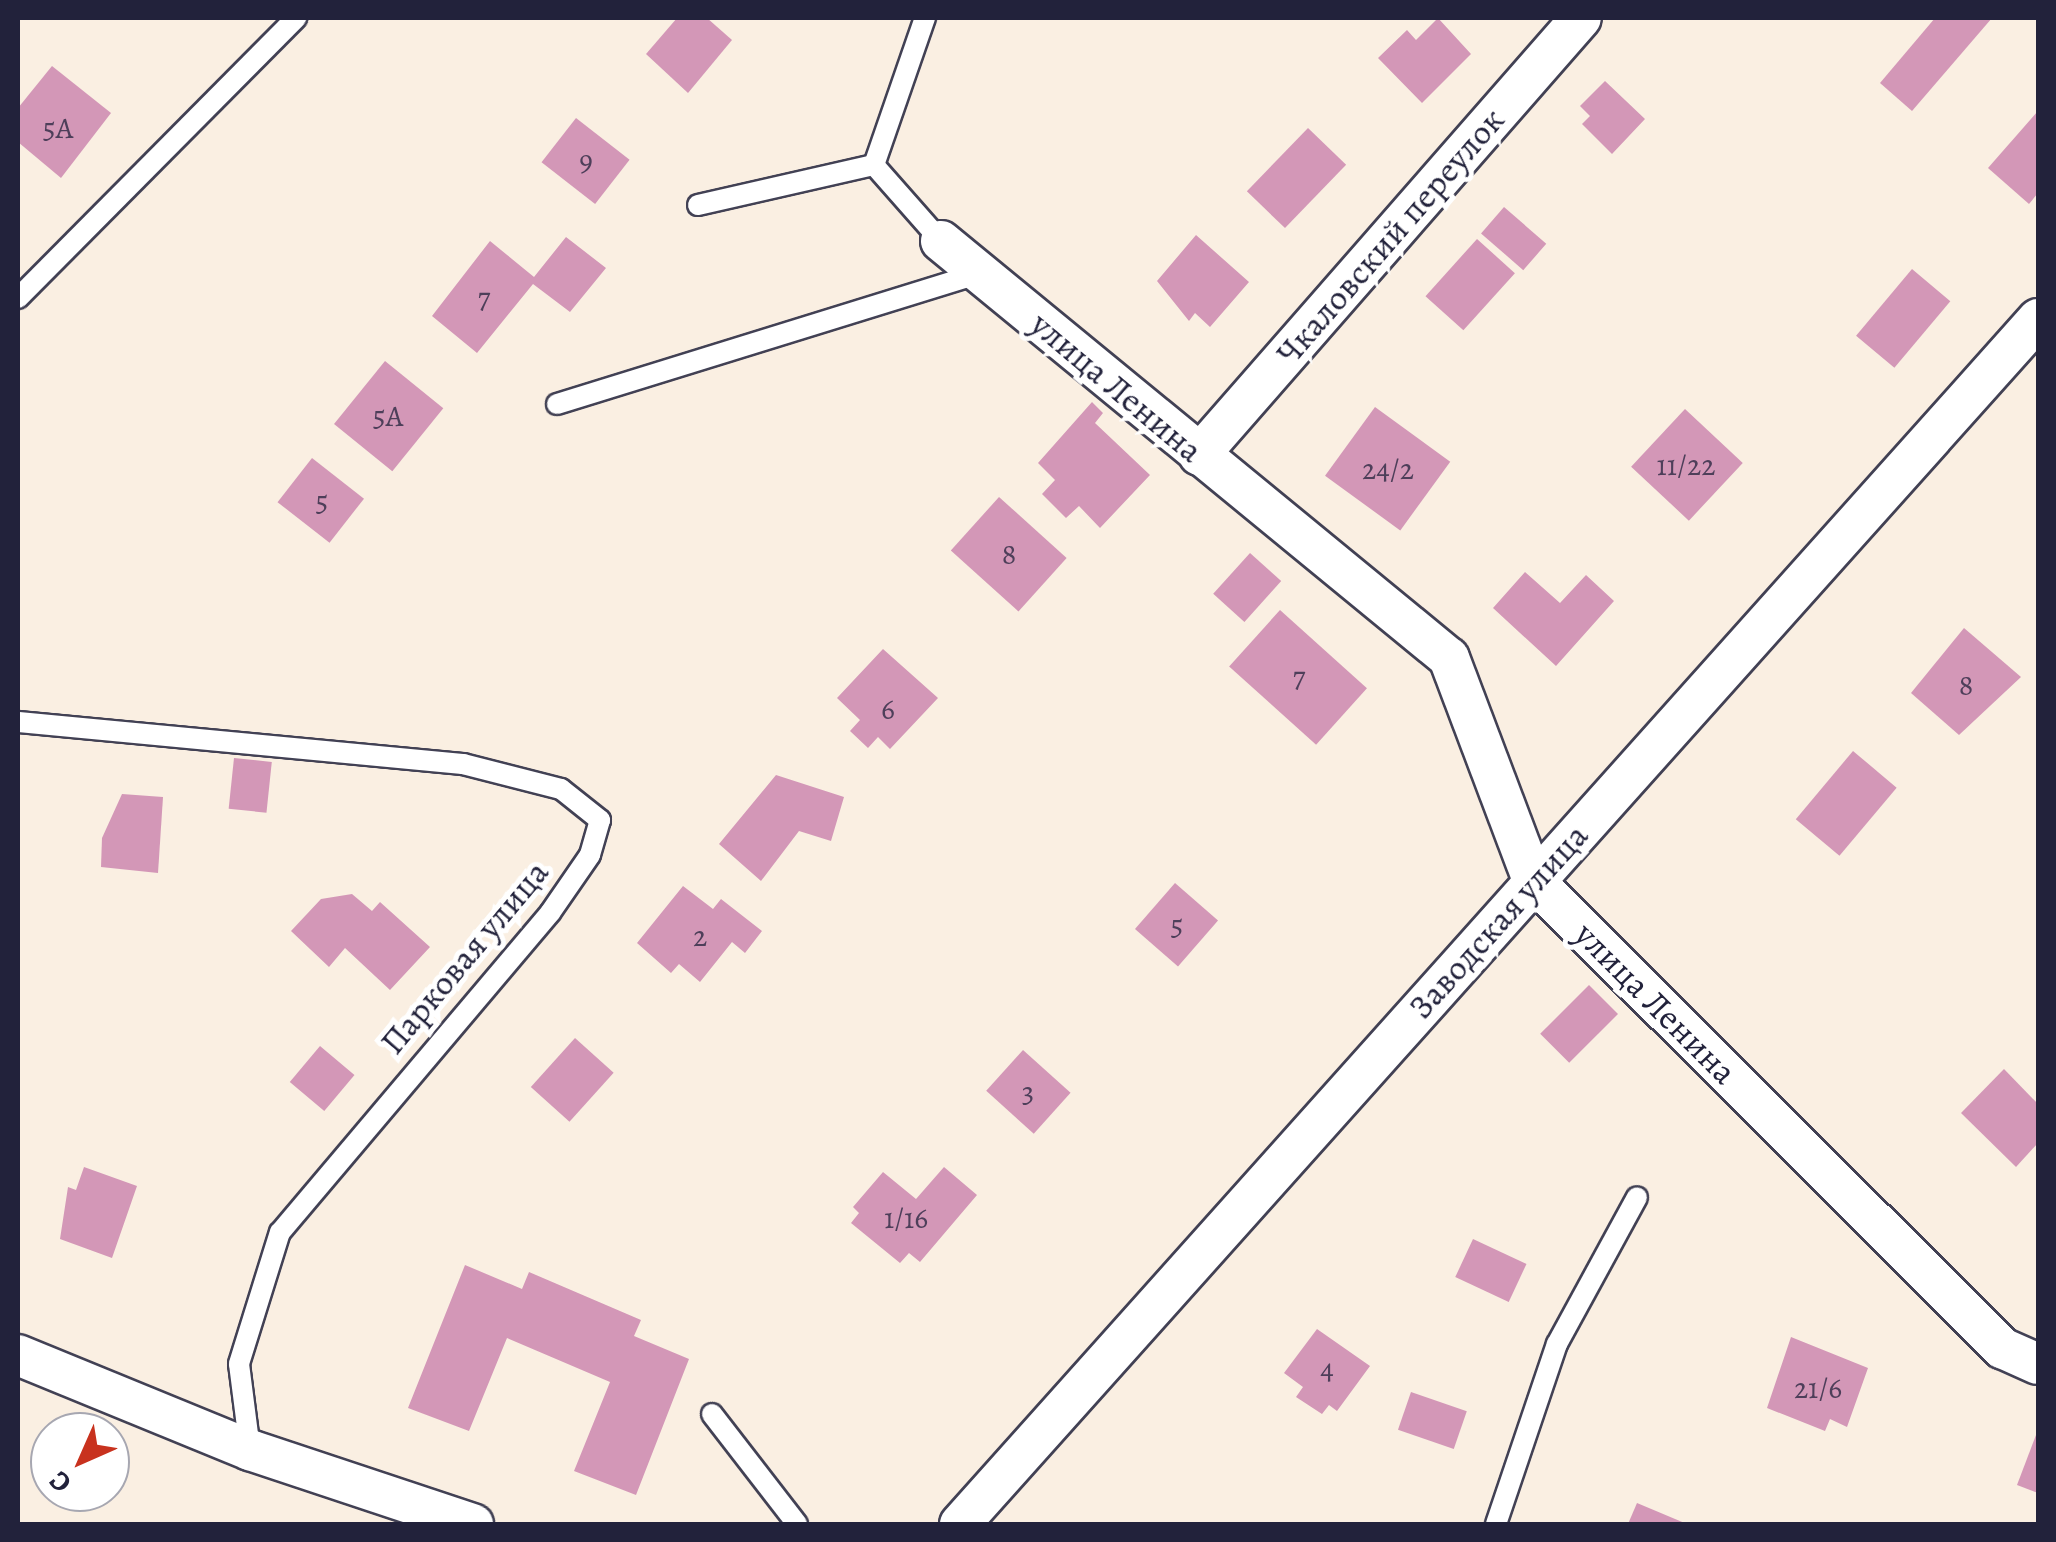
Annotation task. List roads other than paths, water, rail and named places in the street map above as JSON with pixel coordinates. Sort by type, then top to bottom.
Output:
[{"type":"street","name":"Чкаловский переулок","points":[[1199,455],[1581,18]]},
{"type":"street","name":"улица Ленина","points":[[941,241],[1449,658],[1534,880],[2002,1348],[2038,1364]]},
{"type":"street","name":"Заводская улица","points":[[960,1524],[2038,318]]},
{"type":"street","points":[[18,1354],[250,1450],[473,1524]]},
{"type":"lane","points":[[18,298],[296,18]]},
{"type":"lane","points":[[874,165],[925,18]]},
{"type":"lane","points":[[698,205],[874,165]]},
{"type":"lane","points":[[874,165],[941,241]]},
{"type":"lane","points":[[557,404],[979,272]]},
{"type":"lane","name":"Парковая улица","points":[[18,722],[463,764],[560,789],[600,820],[590,855],[550,913],[280,1232],[240,1364],[250,1450]]},
{"type":"lane","points":[[1496,1524],[1556,1344],[1637,1197]]},
{"type":"lane","points":[[712,1414],[797,1524]]}]
